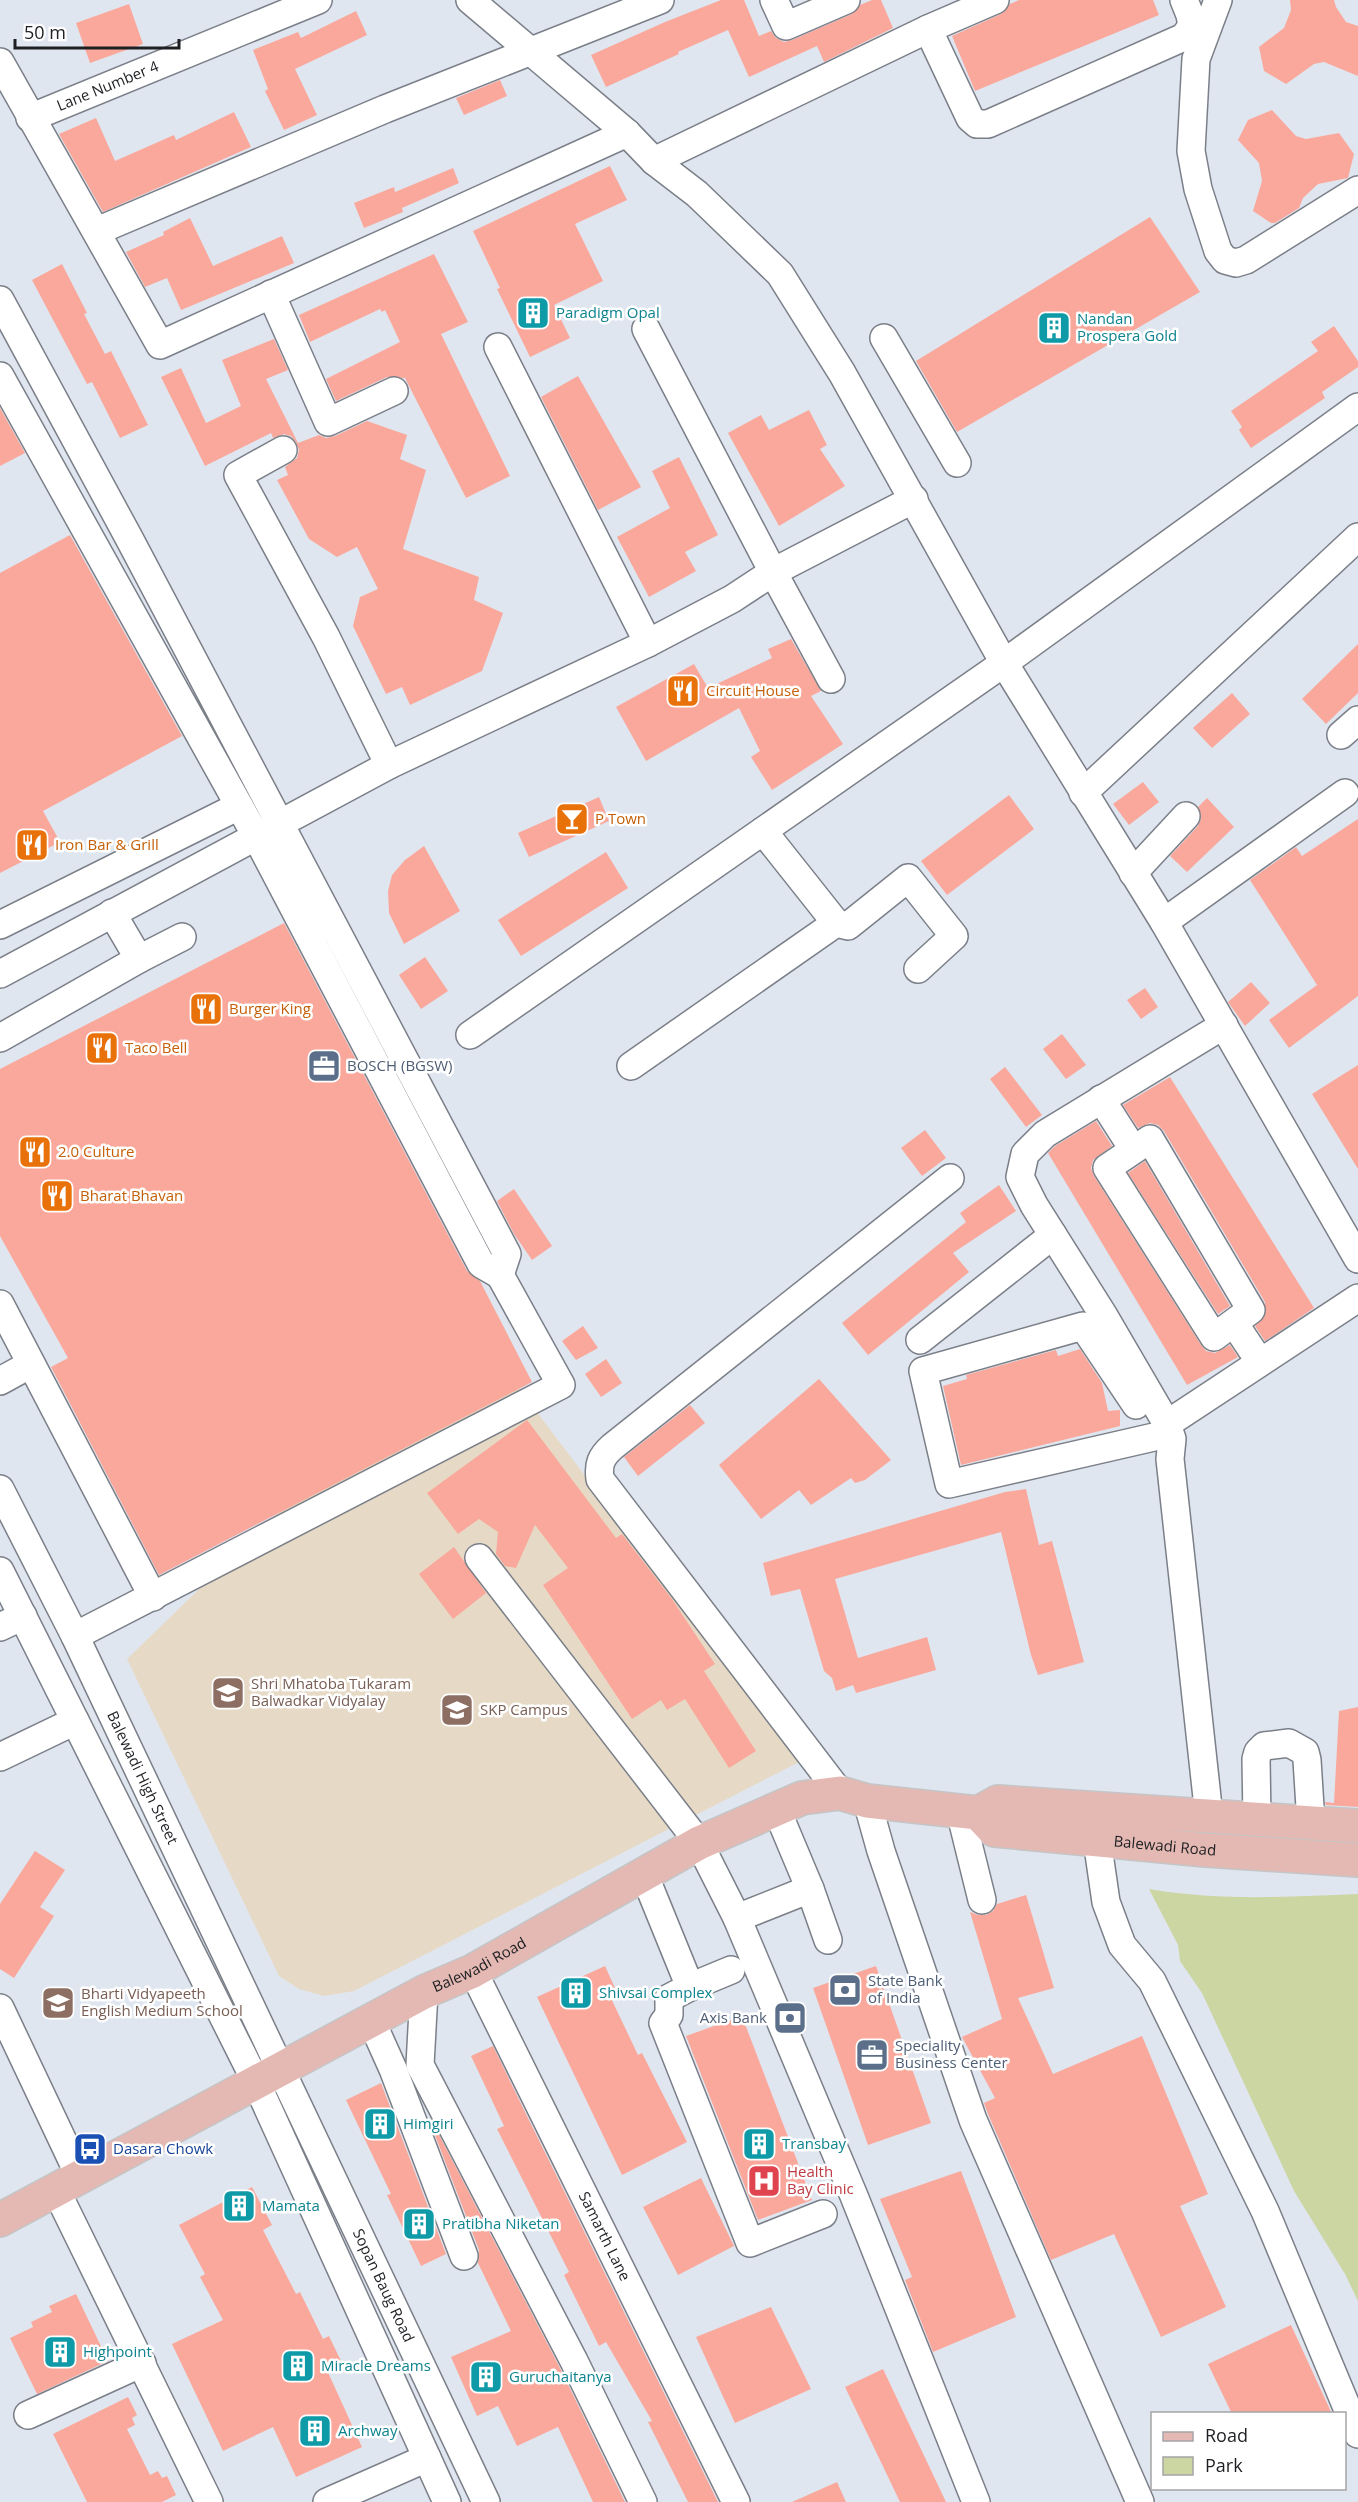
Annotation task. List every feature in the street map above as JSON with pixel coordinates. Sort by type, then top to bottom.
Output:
[{"type":"main road","name":"Balewadi Road","points":[[0,2220],[370,2020],[424,1992],[473,1971],[699,1843],[802,1798],[853,1797],[969,1812],[998,1802],[1358,1827]]},
{"type":"main road","name":"Balewadi Road","points":[[969,1812],[994,1830],[1205,1850],[1358,1860]]},
{"type":"street","name":"Lane Number 4","points":[[30,118],[318,0]]},
{"type":"street","points":[[470,0],[627,133],[654,161],[697,194],[780,274],[850,368],[1004,663],[1164,922],[1224,1025],[1347,1217],[1358,1259]]},
{"type":"street","points":[[97,231],[385,109],[660,0]]},
{"type":"street","points":[[774,0],[786,26],[846,0]]},
{"type":"street","points":[[654,161],[928,29],[995,0]]},
{"type":"street","points":[[928,29],[970,118],[977,124],[988,124],[1184,37],[1192,26],[1184,0]]},
{"type":"street","points":[[1218,0],[1196,59],[1191,151],[1198,189],[1218,251],[1225,260],[1236,263],[1246,260],[1358,190]]},
{"type":"street","points":[[0,62],[160,345],[627,133]]},
{"type":"street","points":[[271,294],[328,422],[394,391]]},
{"type":"street","points":[[0,300],[129,538],[284,864],[507,1254],[500,1275],[561,1385],[75,1636]]},
{"type":"street","points":[[646,329],[772,572],[831,679]]},
{"type":"street","points":[[885,338],[957,463]]},
{"type":"street","points":[[498,347],[648,643]]},
{"type":"street","points":[[0,376],[239,806],[267,830]]},
{"type":"street","points":[[470,1035],[1004,663],[1358,407]]},
{"type":"street","points":[[283,450],[238,475],[326,637],[389,765]]},
{"type":"street","points":[[0,974],[389,765],[648,643],[732,599],[912,484]]},
{"type":"street","points":[[1083,793],[1358,537]]},
{"type":"street","points":[[99,554],[129,538]]},
{"type":"street","points":[[1164,922],[1345,793]]},
{"type":"street","points":[[0,925],[239,806]]},
{"type":"street","points":[[1133,873],[1186,816]]},
{"type":"street","points":[[763,831],[836,923],[848,926],[908,878],[954,936],[918,969]]},
{"type":"street","points":[[112,914],[139,959]]},
{"type":"street","points":[[631,1066],[836,923]]},
{"type":"street","points":[[0,1038],[182,937]]},
{"type":"street","points":[[1209,1816],[1170,1460],[1160,1430],[1020,1177],[1025,1154],[1045,1134],[1224,1025]]},
{"type":"street","points":[[1101,1100],[1133,1149]]},
{"type":"street","points":[[1150,1139],[1251,1310],[1234,1323],[1214,1337],[1107,1168],[1150,1139]]},
{"type":"street","points":[[950,1178],[601,1456],[598,1468],[600,1479],[853,1797],[881,1851],[973,2120],[1140,2502]]},
{"type":"street","points":[[920,1340],[1053,1235]]},
{"type":"street","points":[[1160,1430],[1131,1396],[1083,1326],[922,1371],[949,1484],[1160,1430],[1358,1298]]},
{"type":"street","points":[[3,1318],[32,1364],[153,1597]]},
{"type":"street","points":[[1234,1323],[1260,1362]]},
{"type":"street","points":[[0,1381],[32,1364]]},
{"type":"street","name":"Balewadi High Street","points":[[0,1489],[75,1636],[268,2076]]},
{"type":"street","points":[[479,1558],[699,1843],[737,1918],[854,2196],[976,2502]]},
{"type":"street","points":[[0,1571],[11,1621],[75,1721],[268,2076]]},
{"type":"street","points":[[0,1758],[75,1721]]},
{"type":"street","points":[[1257,1820],[1258,1752],[1264,1746],[1289,1743],[1305,1752],[1311,1823]]},
{"type":"street","points":[[776,1808],[810,1889],[828,1940]]},
{"type":"street","points":[[969,1812],[982,1900]]},
{"type":"street","points":[[1097,1840],[1106,1902],[1122,1945],[1152,1981],[1265,2211],[1358,2434]]},
{"type":"street","points":[[644,1874],[690,1986]]},
{"type":"street","points":[[737,1918],[810,1889]]},
{"type":"street","points":[[731,1970],[690,1986],[669,1998],[669,2016],[663,2023],[750,2243],[823,2214]]},
{"type":"street","name":"Samarth Lane","points":[[473,1971],[736,2502]]},
{"type":"street","points":[[424,1992],[420,2065],[574,2361],[643,2502]]},
{"type":"street","points":[[0,2008],[68,2183],[142,2363],[209,2502]]},
{"type":"street","points":[[370,2020],[393,2069],[464,2256]]},
{"type":"street","name":"Sopan Baug Road","points":[[268,2076],[447,2502]]},
{"type":"street","name":"Sopan Baug Road","points":[[268,2076],[486,2502]]},
{"type":"street","points":[[28,2415],[142,2363]]},
{"type":"street","points":[[327,2502],[427,2458]]},
{"type":"shaded area","name":"SKP Campus","points":[[471,1325],[801,1761],[354,1991],[324,1996],[299,1989],[279,1976],[127,1659]]},
{"type":"green space","points":[[1149,1889],[1228,1897],[1358,1894],[1358,2301],[1345,2274],[1294,2191],[1202,1993],[1180,1961],[1178,1945]]},
{"type":"building","points":[[721,0],[744,0],[759,36],[771,31],[776,38],[784,42],[852,14],[860,5],[872,0],[881,0],[893,28],[824,62],[817,46],[749,77],[728,30],[606,87],[591,55]]},
{"type":"building","points":[[1019,0],[1153,0],[1159,15],[975,91],[952,36],[1001,14],[1010,4]]},
{"type":"building","points":[[1290,0],[1334,0],[1346,22],[1358,26],[1358,76],[1324,62],[1314,64],[1286,84],[1264,71],[1259,47],[1284,28],[1291,10]]},
{"type":"building","points":[[129,4],[143,44],[90,63],[76,23]]},
{"type":"building","points":[[356,11],[367,35],[295,69],[317,115],[284,130],[265,91],[268,89],[253,50],[298,32],[301,38]]},
{"type":"building","points":[[500,80],[507,96],[464,115],[456,98]]},
{"type":"building","points":[[1272,110],[1296,136],[1306,139],[1339,133],[1354,154],[1348,178],[1318,184],[1303,198],[1299,208],[1275,223],[1271,223],[1253,211],[1262,181],[1259,163],[1238,140],[1248,120]]},
{"type":"building","points":[[234,112],[251,147],[103,212],[59,134],[96,118],[115,161],[174,135],[176,140]]},
{"type":"building","points":[[610,166],[627,200],[575,224],[603,281],[554,305],[570,338],[530,357],[497,289],[500,288],[473,231]]},
{"type":"building","points":[[453,168],[459,183],[402,208],[403,212],[364,228],[354,203],[394,187],[395,192]]},
{"type":"building","name":"Nandan Prospera Gold","points":[[1150,217],[1200,292],[957,432],[916,361]]},
{"type":"building","points":[[190,218],[213,266],[282,236],[294,263],[181,310],[167,278],[145,287],[126,252],[164,235],[163,232]]},
{"type":"building","points":[[434,254],[468,322],[441,334],[510,476],[466,498],[405,378],[387,377],[336,401],[326,379],[400,342],[385,310],[382,312],[380,309],[310,342],[299,315]]},
{"type":"building","points":[[62,264],[105,354],[111,351],[148,425],[120,438],[92,382],[87,384],[32,280]]},
{"type":"building","points":[[1334,326],[1358,361],[1358,367],[1322,392],[1325,398],[1251,448],[1239,430],[1242,427],[1231,411],[1318,351],[1311,342]]},
{"type":"building","points":[[274,339],[288,370],[266,379],[298,443],[319,435],[326,438],[335,436],[367,421],[407,435],[400,459],[426,470],[403,549],[479,577],[474,600],[503,613],[482,671],[410,705],[402,687],[386,694],[353,626],[360,597],[378,589],[357,547],[337,557],[309,539],[277,480],[288,475],[285,467],[297,458],[299,450],[296,442],[291,436],[284,434],[273,438],[271,433],[205,466],[161,377],[181,368],[206,423],[241,406],[222,360]]},
{"type":"building","points":[[578,376],[641,487],[598,510],[541,397]]},
{"type":"building","points":[[0,408],[25,453],[0,466]]},
{"type":"building","points":[[809,410],[827,445],[820,449],[845,486],[779,526],[728,433],[761,415],[769,430]]},
{"type":"building","points":[[679,457],[718,535],[685,552],[696,571],[649,597],[617,537],[670,508],[652,471]]},
{"type":"building","points":[[70,535],[182,736],[43,811],[60,842],[0,873],[0,573]]},
{"type":"building","points":[[791,639],[821,691],[811,696],[843,744],[772,790],[751,757],[760,751],[739,708],[646,761],[616,707],[694,664],[708,688],[772,658],[768,649]]},
{"type":"building","points":[[1358,644],[1358,693],[1326,724],[1302,699]]},
{"type":"building","points":[[1232,693],[1250,714],[1212,748],[1193,728]]},
{"type":"building","points":[[1143,782],[1159,802],[1129,825],[1113,804]]},
{"type":"building","points":[[1009,795],[1034,829],[947,895],[921,861]]},
{"type":"building","points":[[599,797],[609,821],[529,857],[518,833]]},
{"type":"building","points":[[1207,798],[1234,827],[1187,872],[1170,856],[1198,826],[1201,819],[1198,807]]},
{"type":"building","points":[[1358,819],[1358,996],[1289,1048],[1269,1020],[1317,985],[1250,880],[1296,847],[1302,856]]},
{"type":"building","points":[[424,846],[460,911],[404,944],[389,913],[388,891],[392,875],[405,860]]},
{"type":"building","points":[[606,852],[628,888],[521,956],[498,920]]},
{"type":"building","points":[[284,923],[467,1271],[480,1281],[532,1382],[159,1575],[51,1367],[68,1358],[0,1236],[0,1069]]},
{"type":"building","points":[[425,957],[448,991],[421,1009],[399,975]]},
{"type":"building","points":[[1251,982],[1270,1003],[1245,1026],[1228,1002]]},
{"type":"building","points":[[1145,988],[1158,1007],[1141,1019],[1127,1000]]},
{"type":"building","points":[[1062,1034],[1086,1065],[1066,1079],[1043,1049]]},
{"type":"building","points":[[1358,1065],[1358,1169],[1312,1094]]},
{"type":"building","points":[[1005,1067],[1042,1115],[1026,1127],[990,1079]]},
{"type":"building","points":[[1170,1077],[1314,1308],[1265,1341],[1255,1326],[1265,1316],[1265,1302],[1164,1131],[1158,1125],[1150,1123],[1138,1128],[1123,1105]]},
{"type":"building","points":[[1096,1121],[1112,1146],[1093,1160],[1091,1168],[1094,1176],[1201,1345],[1206,1351],[1215,1353],[1230,1345],[1238,1357],[1187,1385],[1048,1153],[1055,1146]]},
{"type":"building","points":[[925,1130],[946,1158],[922,1176],[901,1148]]},
{"type":"building","points":[[1145,1161],[1230,1306],[1218,1314],[1128,1173]]},
{"type":"building","points":[[999,1185],[1016,1211],[953,1253],[969,1272],[868,1355],[842,1323],[966,1222],[960,1213]]},
{"type":"building","points":[[514,1189],[552,1246],[532,1260],[514,1234],[497,1201]]},
{"type":"building","points":[[583,1326],[598,1348],[576,1360],[562,1341]]},
{"type":"building","points":[[1080,1349],[1102,1383],[1108,1411],[1120,1410],[1120,1426],[961,1465],[943,1386],[967,1379],[966,1375],[1056,1350],[1058,1356]]},
{"type":"building","points":[[606,1359],[622,1383],[601,1397],[585,1374]]},
{"type":"building","points":[[819,1379],[891,1460],[865,1480],[855,1483],[851,1478],[811,1505],[799,1490],[761,1519],[719,1465]]},
{"type":"building","points":[[690,1405],[705,1423],[638,1476],[624,1457]]},
{"type":"building","points":[[527,1420],[616,1538],[622,1534],[672,1599],[715,1664],[704,1671],[756,1751],[729,1768],[685,1699],[667,1710],[661,1700],[632,1719],[543,1585],[568,1568],[535,1525],[516,1568],[505,1566],[496,1554],[498,1532],[479,1519],[458,1534],[427,1493]]},
{"type":"building","points":[[1026,1489],[1039,1545],[1052,1541],[1084,1662],[1038,1675],[1001,1532],[835,1579],[858,1658],[927,1637],[936,1670],[856,1693],[853,1685],[836,1691],[832,1678],[824,1671],[800,1589],[771,1596],[763,1563],[1005,1492]]},
{"type":"building","points":[[454,1547],[486,1593],[453,1619],[419,1574]]},
{"type":"building","points":[[1358,1707],[1358,1807],[1326,1805],[1325,1802],[1334,1803],[1339,1711]]},
{"type":"building","points":[[35,1851],[65,1870],[40,1907],[54,1916],[14,1978],[0,1969],[0,1904]]},
{"type":"building","points":[[1026,1895],[1054,1988],[1018,1998],[1053,2074],[1142,2036],[1208,2194],[1180,2206],[1226,2307],[1161,2337],[1114,2234],[1051,2260],[984,2103],[995,2098],[962,2037],[1002,2019],[970,1912],[986,1915],[993,1911],[997,1904]]},
{"type":"building","points":[[605,1966],[615,1988],[608,1992],[638,2055],[642,2053],[687,2142],[622,2175],[537,1997]]},
{"type":"building","points":[[876,1966],[931,2123],[868,2145],[813,1988]]},
{"type":"building","name":"Transbay","points":[[742,2016],[812,2200],[758,2220],[686,2036]]},
{"type":"building","points":[[493,2046],[718,2502],[688,2502],[648,2422],[652,2421],[606,2342],[599,2346],[564,2275],[569,2272],[497,2129],[504,2126],[471,2056]]},
{"type":"building","points":[[381,2083],[446,2254],[421,2266],[387,2195],[391,2194],[346,2100]]},
{"type":"building","points":[[436,2129],[560,2368],[625,2502],[593,2502],[558,2427],[517,2446],[498,2406],[477,2416],[451,2357],[511,2331],[478,2263],[479,2250],[433,2130]]},
{"type":"building","points":[[961,2171],[1016,2317],[933,2352],[905,2280],[912,2277],[880,2199]]},
{"type":"building","points":[[701,2178],[734,2246],[678,2275],[643,2207]]},
{"type":"building","points":[[252,2187],[272,2225],[263,2230],[296,2294],[300,2292],[323,2339],[329,2336],[341,2361],[326,2368],[362,2447],[296,2477],[273,2427],[223,2451],[172,2344],[223,2320],[200,2277],[205,2274],[179,2225]]},
{"type":"building","name":"Highpoint","points":[[76,2294],[108,2361],[37,2394],[10,2338],[33,2327],[31,2322],[52,2312],[49,2306]]},
{"type":"building","points":[[771,2307],[811,2389],[735,2423],[696,2337]]},
{"type":"building","points":[[1291,2325],[1331,2412],[1231,2412],[1208,2364]]},
{"type":"building","points":[[883,2369],[946,2502],[900,2502],[845,2387]]},
{"type":"building","points":[[128,2397],[137,2415],[132,2418],[135,2425],[127,2429],[150,2475],[158,2471],[162,2478],[167,2476],[176,2495],[162,2502],[87,2502],[53,2434]]},
{"type":"building","points":[[837,2482],[846,2502],[792,2502]]},
{"type":"place","name":"Paradigm Opal","points":[[533,313]]},
{"type":"place","name":"Nandan Prospera Gold","points":[[1054,328]]},
{"type":"place","name":"Circuit House","points":[[683,691]]},
{"type":"place","name":"P Town","points":[[572,819]]},
{"type":"place","name":"Iron Bar & Grill","points":[[32,845]]},
{"type":"place","name":"Burger King","points":[[206,1009]]},
{"type":"place","name":"Taco Bell","points":[[102,1048]]},
{"type":"place","name":"BOSCH (BGSW)","points":[[324,1066]]},
{"type":"place","name":"2.0 Culture","points":[[35,1152]]},
{"type":"place","name":"Bharat Bhavan","points":[[57,1196]]},
{"type":"place","name":"Shri Mhatoba Tukaram Balwadkar Vidyalay","points":[[228,1693]]},
{"type":"place","name":"SKP Campus","points":[[457,1710]]},
{"type":"place","name":"State Bank of India","points":[[845,1990]]},
{"type":"place","name":"Shivsai Complex","points":[[576,1993]]},
{"type":"place","name":"Bharti Vidyapeeth English Medium School","points":[[58,2003]]},
{"type":"place","name":"Axis Bank","points":[[790,2018]]},
{"type":"place","name":"Speciality Business Center","points":[[872,2055]]},
{"type":"place","name":"Himgiri","points":[[380,2124]]},
{"type":"place","name":"Transbay","points":[[759,2144]]},
{"type":"place","name":"Dasara Chowk","points":[[90,2149]]},
{"type":"place","name":"Health Bay Clinic","points":[[764,2181]]},
{"type":"place","name":"Mamata","points":[[239,2206]]},
{"type":"place","name":"Pratibha Niketan","points":[[419,2224]]},
{"type":"place","name":"Highpoint","points":[[60,2352]]},
{"type":"place","name":"Miracle Dreams","points":[[298,2366]]},
{"type":"place","name":"Guruchaitanya","points":[[486,2377]]},
{"type":"place","name":"Archway","points":[[315,2431]]}]
